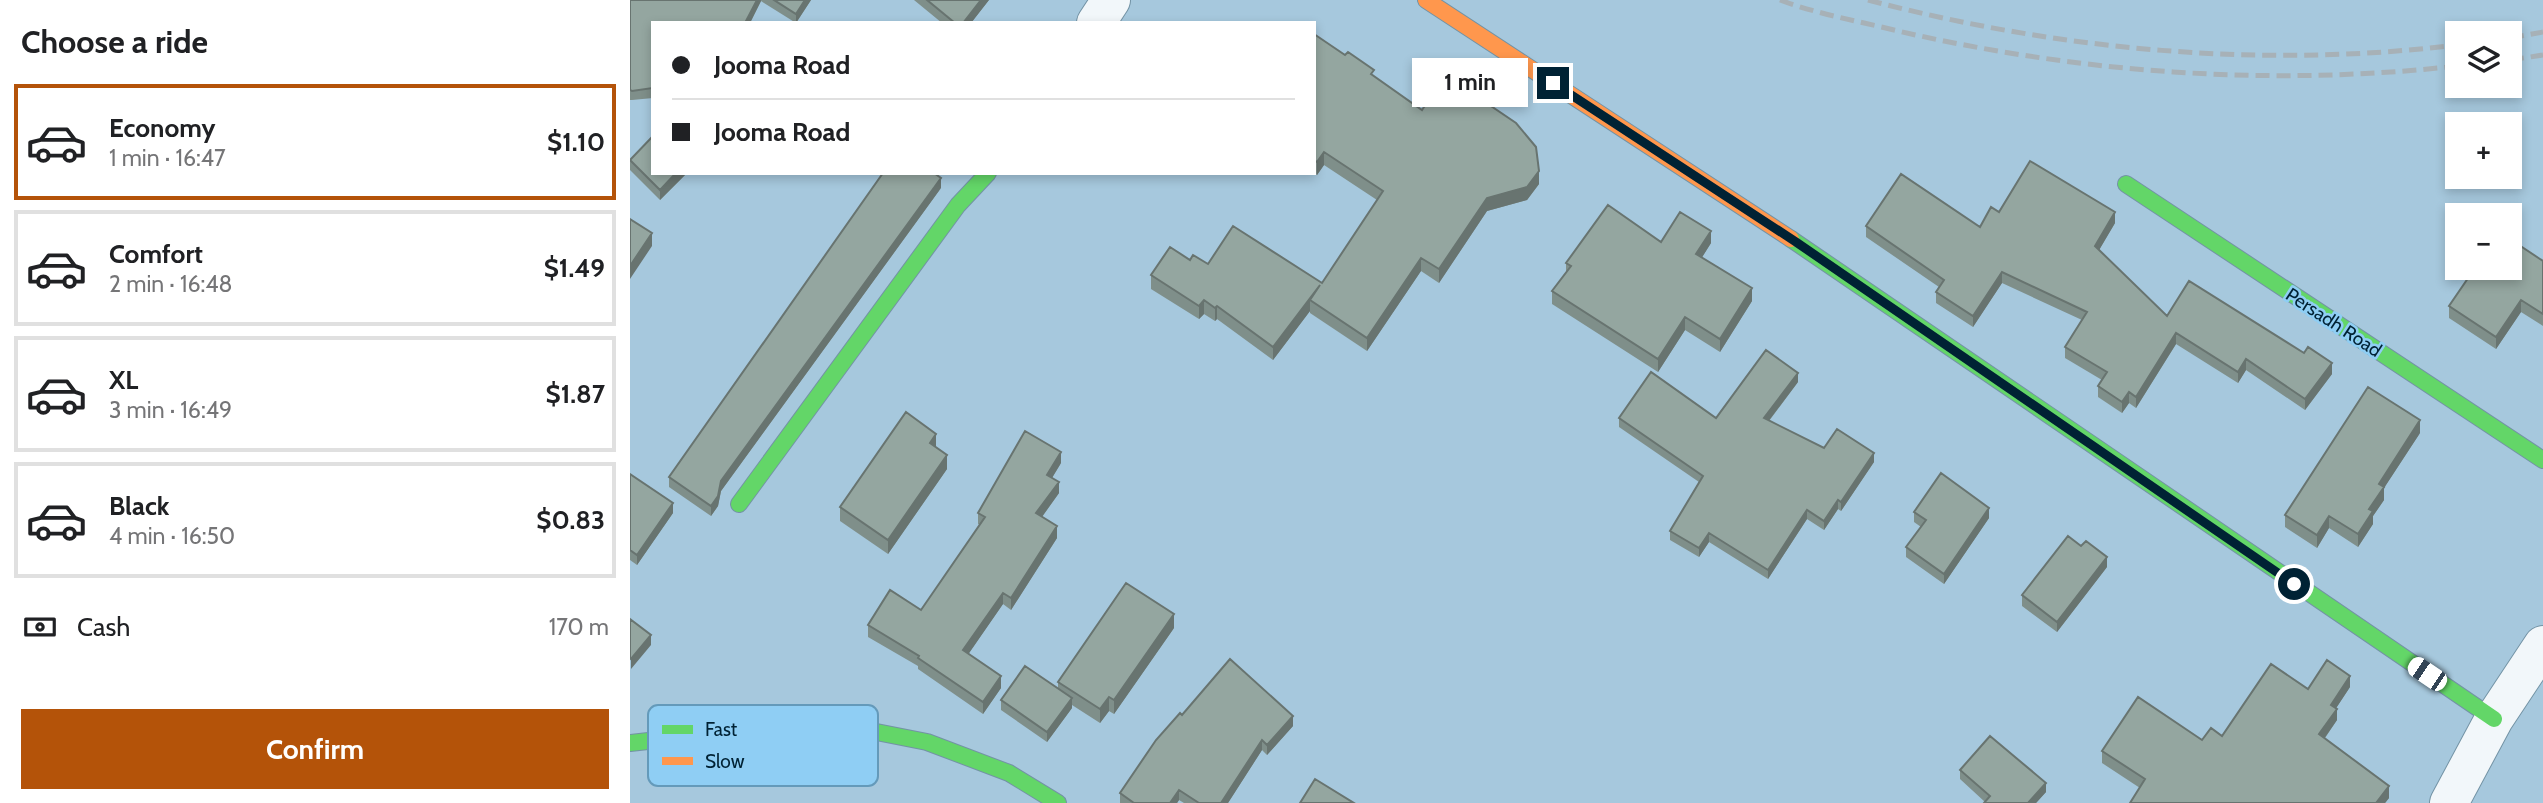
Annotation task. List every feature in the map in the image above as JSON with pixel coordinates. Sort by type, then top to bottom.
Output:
[{"type":"street","points":[[1097,21],[1111,0]]},
{"type":"street","points":[[1426,0],[1796,242],[2494,719]]},
{"type":"street","points":[[739,505],[958,205],[986,175]]},
{"type":"street","name":"Persadh Road","points":[[2126,184],[2543,460]]},
{"type":"street","points":[[2449,803],[2494,719],[2543,645]]},
{"type":"street","points":[[878,732],[927,742],[1009,773],[1058,803]]},
{"type":"street","points":[[630,743],[648,741]]},
{"type":"building","points":[[630,0],[757,0],[746,21],[651,21],[651,88],[630,90]]},
{"type":"building","points":[[774,0],[805,0],[796,14]]},
{"type":"building","points":[[927,0],[981,0],[965,21],[953,21]]},
{"type":"building","points":[[1316,35],[1345,55],[1348,52],[1374,70],[1371,74],[1422,110],[1445,75],[1516,123],[1536,147],[1539,171],[1527,187],[1487,198],[1439,269],[1421,258],[1367,338],[1310,300],[1320,285],[1273,347],[1217,306],[1215,308],[1204,300],[1199,306],[1151,275],[1170,247],[1190,260],[1193,255],[1208,264],[1233,226],[1322,283],[1383,191],[1324,152],[1317,162]]},
{"type":"building","points":[[651,138],[651,175],[674,175],[660,190],[630,160]]},
{"type":"building","points":[[2030,161],[2115,212],[2095,246],[2167,316],[2189,281],[2304,353],[2308,347],[2332,363],[2305,399],[2246,359],[2238,372],[2176,333],[2136,397],[2129,392],[2122,402],[2098,386],[2107,372],[2065,347],[2087,312],[2002,272],[1973,316],[1936,292],[1944,280],[1866,226],[1901,174],[1980,227],[1991,207],[1999,212]]},
{"type":"building","points":[[882,175],[937,175],[941,178],[721,481],[718,496],[711,506],[669,477]]},
{"type":"building","points":[[1608,205],[1661,242],[1680,212],[1711,231],[1696,254],[1752,288],[1720,339],[1685,317],[1658,359],[1552,291],[1571,266],[1566,263]]},
{"type":"building","points":[[630,219],[652,233],[630,266]]},
{"type":"building","points":[[2522,247],[2543,261],[2543,314],[2521,300],[2496,337],[2449,306],[2467,280],[2522,280]]},
{"type":"building","points":[[1766,350],[1798,373],[1764,418],[1824,448],[1837,429],[1874,453],[1841,502],[1838,500],[1824,521],[1807,510],[1768,570],[1709,533],[1699,548],[1670,531],[1703,476],[1619,418],[1651,372],[1716,418]]},
{"type":"building","points":[[2368,387],[2420,420],[2379,484],[2384,487],[2369,509],[2373,511],[2358,534],[2329,516],[2317,535],[2285,515]]},
{"type":"building","points":[[906,412],[936,434],[930,443],[947,455],[888,540],[840,507]]},
{"type":"building","points":[[1025,431],[1061,452],[1047,475],[1059,482],[1036,513],[1057,526],[1011,598],[1003,593],[963,650],[1001,676],[983,702],[918,658],[919,656],[868,625],[890,590],[921,610],[985,517],[978,513]]},
{"type":"building","points":[[1941,473],[1989,508],[1944,574],[1906,547],[1926,520],[1914,512]]},
{"type":"building","points":[[630,474],[673,503],[637,555],[630,550]]},
{"type":"building","points":[[2068,536],[2081,546],[2086,541],[2107,557],[2057,622],[2022,595]]},
{"type":"building","points":[[1126,583],[1174,614],[1114,700],[1109,697],[1100,709],[1058,682]]},
{"type":"building","points":[[630,619],[651,635],[631,659],[630,658]]},
{"type":"building","points":[[1230,659],[1293,716],[1267,745],[1262,740],[1221,803],[1199,803],[1179,790],[1170,803],[1134,803],[1120,793],[1156,740],[1180,713],[1182,715]]},
{"type":"building","points":[[2327,660],[2350,676],[2331,705],[2337,709],[2319,734],[2389,786],[2376,803],[2130,803],[2145,779],[2102,751],[2138,697],[2202,740],[2211,728],[2222,736],[2271,664],[2308,689]]},
{"type":"building","points":[[1025,666],[1072,698],[1047,732],[1001,700]]},
{"type":"building","points":[[1990,736],[2046,783],[2028,803],[1984,803],[1990,796],[1960,770]]},
{"type":"building","points":[[1315,779],[1354,803],[1300,803]]},
{"type":"railway","points":[[1780,0],[1838,17],[1967,45],[2106,66],[2246,75],[2317,75],[2445,67]]},
{"type":"railway","points":[[1868,0],[2013,32],[2160,50],[2309,55],[2445,46]]},
{"type":"railway","points":[[2522,36],[2543,32]]},
{"type":"railway","points":[[2522,58],[2543,55]]},
{"type":"traffic: fast","points":[[739,504],[958,205],[986,175]]},
{"type":"traffic: fast","points":[[2126,184],[2543,460]]},
{"type":"traffic: fast","points":[[1791,239],[2494,719]]},
{"type":"traffic: fast","points":[[878,732],[927,742],[1009,773],[1058,803]]},
{"type":"traffic: fast","points":[[630,743],[648,741]]},
{"type":"traffic: slow","points":[[1426,0],[1791,239]]},
{"type":"route","points":[[1553,83],[1796,242],[2294,584]]}]
